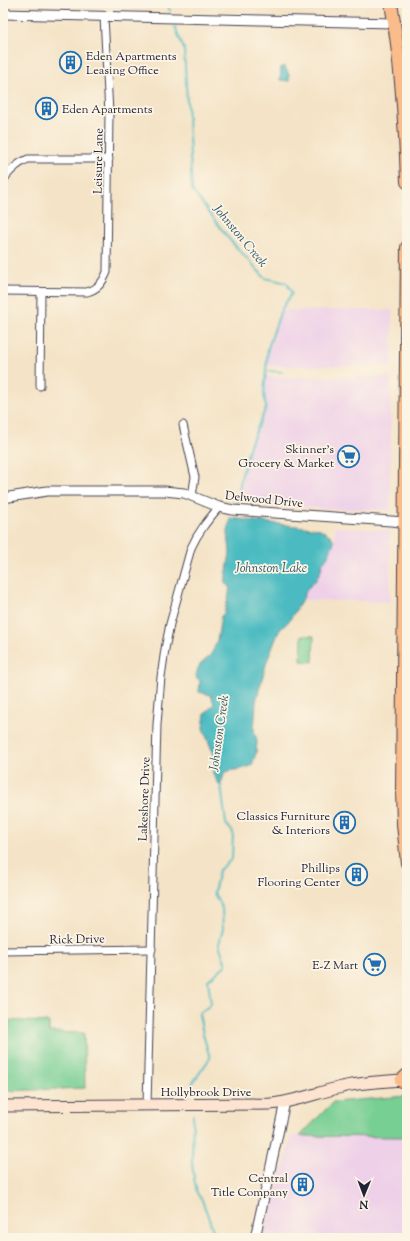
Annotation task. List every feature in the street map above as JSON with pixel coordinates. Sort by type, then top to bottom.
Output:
[{"type":"main road","points":[[390,3],[401,71],[405,119],[407,182]]},
{"type":"main road","points":[[406,855],[402,790],[406,522],[407,247]]},
{"type":"main road","name":"Hollybrook Drive","points":[[3,1106],[265,1104],[285,1102],[343,1086],[405,1079]]},
{"type":"street","points":[[3,14],[394,23]]},
{"type":"street","name":"Leisure Lane","points":[[41,292],[87,292],[95,289],[102,282],[107,272],[109,105],[104,16]]},
{"type":"street","points":[[3,182],[21,162],[28,159],[109,159]]},
{"type":"street","points":[[3,291],[41,292],[40,386]]},
{"type":"street","points":[[183,425],[195,477],[192,496]]},
{"type":"street","name":"Delwood Drive","points":[[3,498],[39,491],[164,491],[192,496],[219,507],[241,511],[406,522]]},
{"type":"street","name":"Lakeshore Drive","points":[[147,1105],[157,724],[164,657],[170,624],[192,548],[196,538],[205,524],[219,507]]},
{"type":"street","name":"Rick Drive","points":[[3,951],[152,949]]},
{"type":"street","points":[[255,1238],[285,1102]]},
{"type":"shaded area","points":[[281,310],[392,310],[393,366],[267,366],[268,348]]},
{"type":"shaded area","points":[[266,377],[391,377],[390,510],[331,509],[237,500],[250,445],[266,408],[264,393]]},
{"type":"shaded area","points":[[335,527],[390,531],[390,602],[302,600],[307,589],[316,580],[322,564],[329,554],[334,542]]},
{"type":"shaded area","points":[[292,1136],[407,1137],[407,1238],[263,1238]]},
{"type":"green space","points":[[302,635],[314,636],[313,662],[301,661]]},
{"type":"green space","points":[[3,1020],[49,1022],[49,1032],[84,1033],[85,1088],[3,1091]]},
{"type":"green space","points":[[407,1096],[407,1137],[300,1136],[333,1102]]},
{"type":"water","points":[[281,67],[285,67],[289,75],[289,81],[280,80]]},
{"type":"water","name":"Johnston Lake","points":[[230,518],[320,529],[331,536],[334,542],[329,554],[322,564],[316,580],[307,589],[289,621],[279,631],[267,661],[256,701],[254,731],[257,741],[256,753],[252,765],[243,769],[225,772],[220,786],[213,774],[214,755],[203,728],[205,714],[214,704],[211,695],[199,692],[200,681],[196,677],[198,668],[211,654],[215,646],[221,616],[224,614],[229,594],[230,586],[225,583],[230,553],[228,532]]},
{"type":"waterway","name":"Johnston Creek","points":[[167,3],[170,11]]},
{"type":"waterway","name":"Johnston Creek","points":[[175,27],[184,49],[192,190],[229,239],[265,278],[287,283],[292,293],[281,310],[268,348],[264,393],[266,408],[250,445],[241,478],[237,503]]},
{"type":"waterway","points":[[266,371],[282,372]]},
{"type":"waterway","name":"Johnston Creek","points":[[192,1090],[192,1084],[210,1058],[199,1014],[211,1004],[208,980],[226,965],[219,944],[223,929],[222,908],[214,893],[219,870],[232,859],[233,832],[226,824],[221,785]]},
{"type":"waterway","name":"Johnston Creek","points":[[193,1115],[192,1164],[194,1178],[197,1193],[202,1200],[216,1238]]},
{"type":"place","name":"Eden Apartments Leasing Office","points":[[70,63]]},
{"type":"place","name":"Eden Apartments","points":[[47,109]]},
{"type":"place","name":"Skinner's Grocery & Market","points":[[349,456]]},
{"type":"place","name":"Classics Furniture & Interiors","points":[[345,823]]},
{"type":"place","name":"Phillips Flooring Center","points":[[356,875]]},
{"type":"place","name":"E-Z Mart","points":[[374,965]]},
{"type":"place","name":"Central Title Company","points":[[303,1185]]}]
